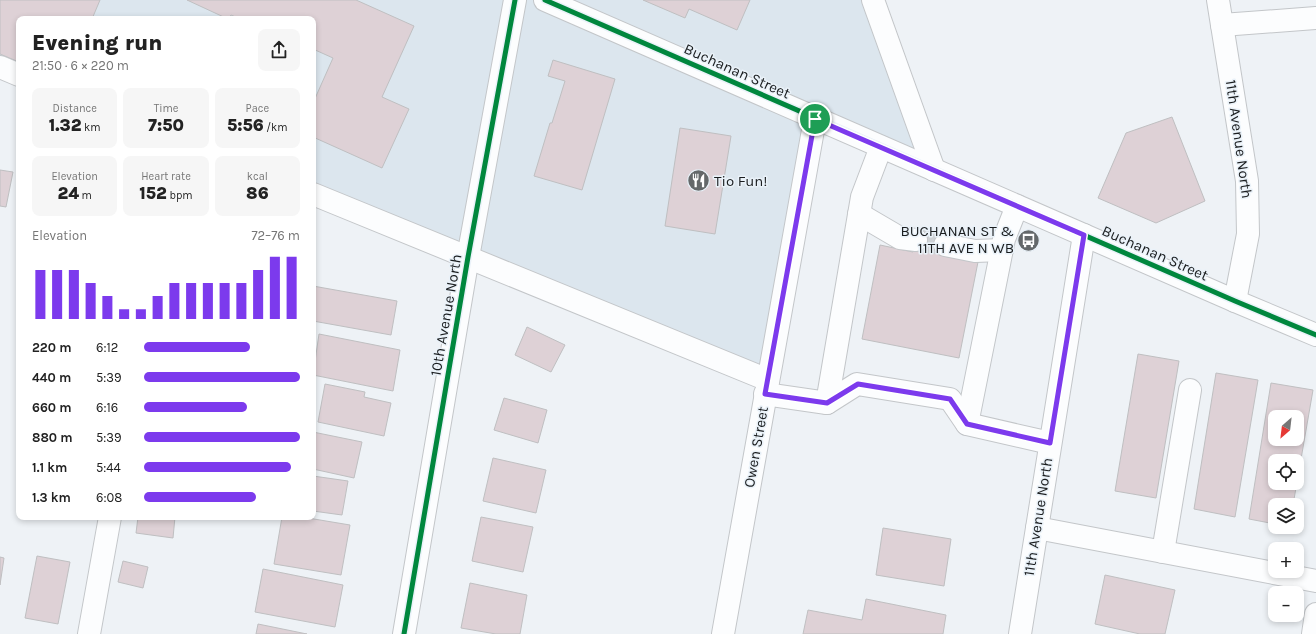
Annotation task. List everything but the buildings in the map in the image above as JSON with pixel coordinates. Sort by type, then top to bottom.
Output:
[{"type":"street","name":"10th Avenue North","points":[[404,634],[468,257],[515,0]]},
{"type":"street","name":"Buchanan Street","points":[[545,0],[575,7],[815,119],[1235,302],[1316,335]]},
{"type":"street","points":[[873,0],[934,170]]},
{"type":"street","name":"11th Avenue North","points":[[1218,0],[1247,181],[1248,234],[1235,302]]},
{"type":"street","points":[[1222,25],[1316,18]]},
{"type":"street","points":[[0,67],[16,74]]},
{"type":"street","name":"Owen Street","points":[[723,634],[815,119]]},
{"type":"street","points":[[827,403],[862,197],[881,147]]},
{"type":"street","points":[[316,195],[468,257],[767,387],[827,403],[858,384],[950,399],[967,424],[1050,443]]},
{"type":"street","points":[[967,424],[1004,239],[1017,206]]},
{"type":"street","points":[[859,214],[900,238],[916,240]]},
{"type":"street","name":"11th Avenue North","points":[[1020,634],[1084,235]]},
{"type":"street","points":[[945,245],[975,251],[1002,250]]},
{"type":"street","points":[[1163,552],[1190,390]]},
{"type":"street","points":[[89,634],[109,520]]},
{"type":"street","points":[[1037,528],[1316,581]]},
{"type":"street","points":[[1313,634],[1316,614]]},
{"type":"shaded area","points":[[0,0],[873,0],[934,170],[815,119],[768,380],[316,195],[316,16],[16,16],[16,74],[0,67]]},
{"type":"tunnel","points":[[916,240],[945,245]]},
{"type":"cycle path","points":[[404,634],[468,257],[515,0]]},
{"type":"cycle path","points":[[545,0],[1316,335]]},
{"type":"place","name":"Tio Fun!","points":[[698,181]]},
{"type":"place","name":"BUCHANAN ST & 11TH AVE N WB","points":[[1029,240]]},
{"type":"route","points":[[815,119],[1084,235],[1050,443],[967,424],[950,399],[858,384],[827,403],[765,394],[815,119]]}]
